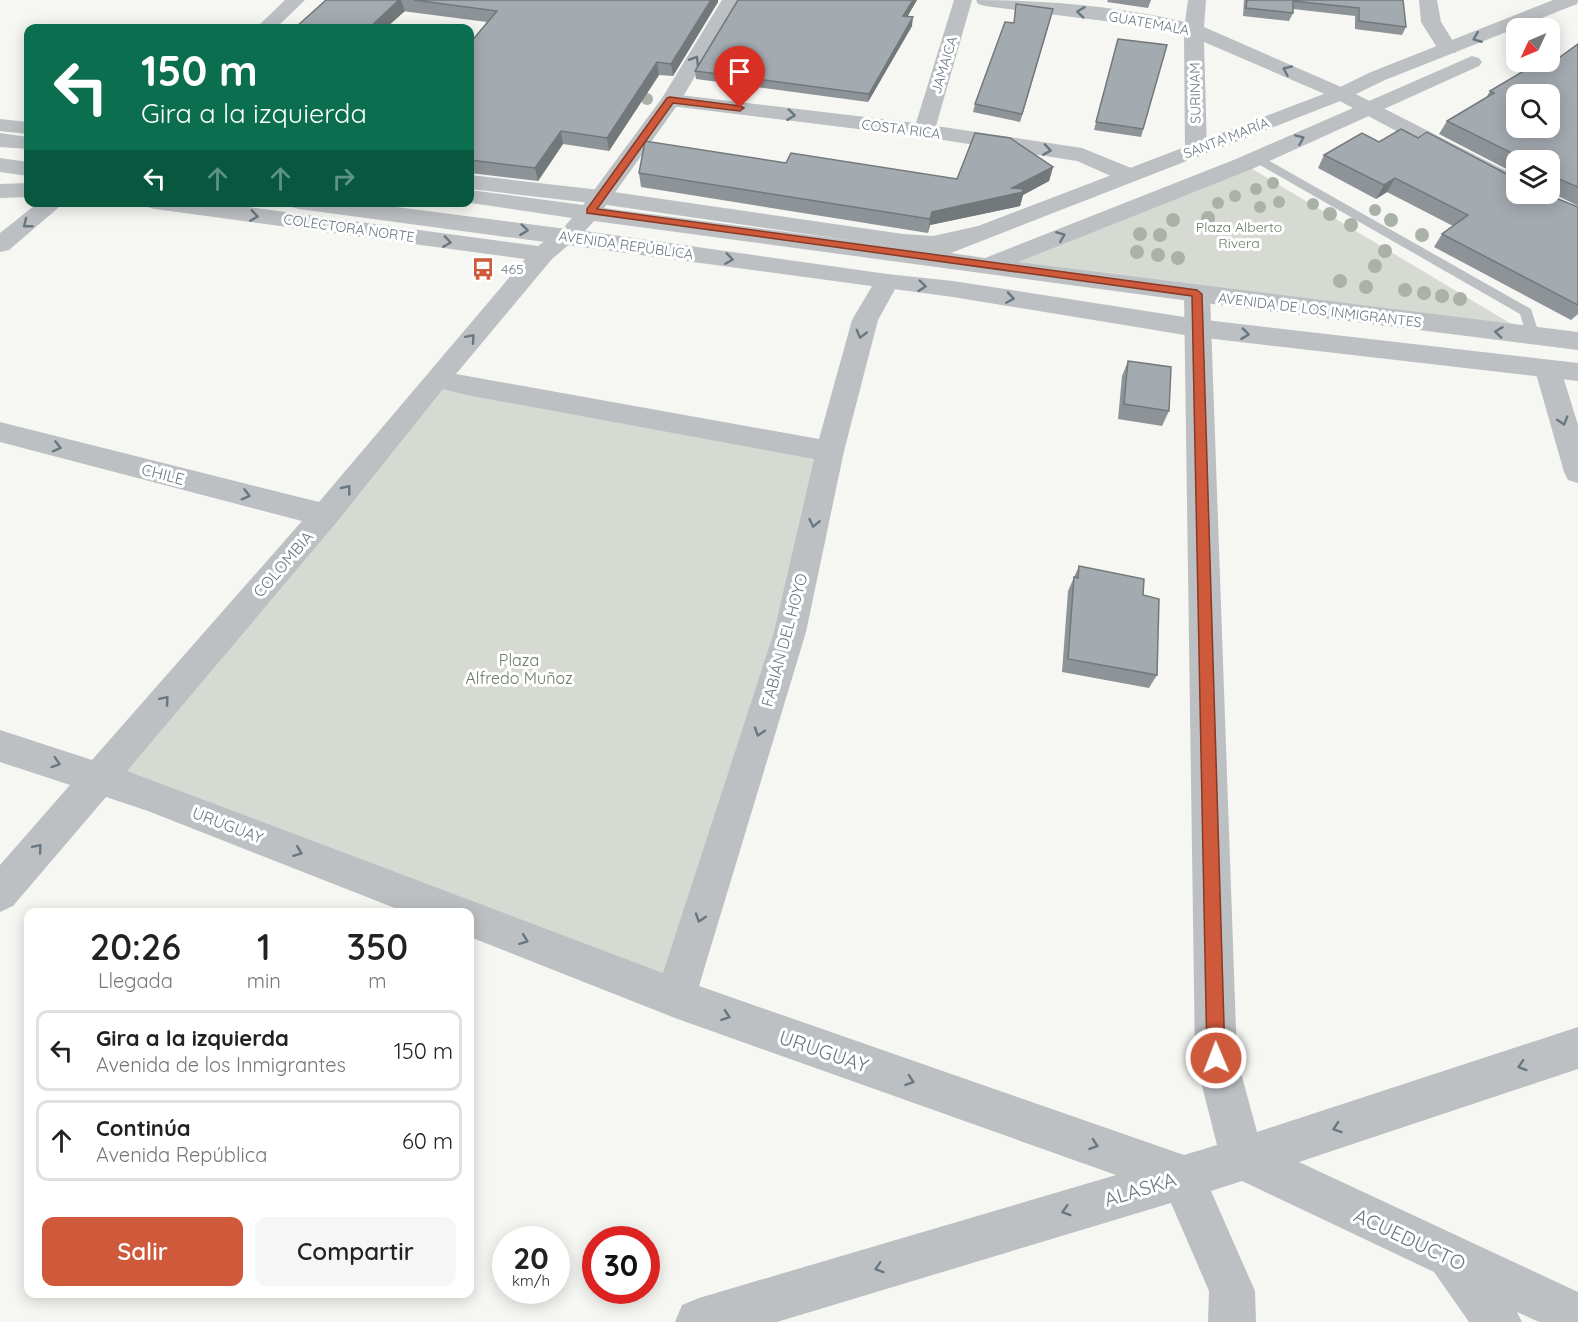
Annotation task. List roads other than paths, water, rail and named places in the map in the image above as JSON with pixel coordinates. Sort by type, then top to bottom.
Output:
[{"type":"street","points":[[269,24],[296,0]]},
{"type":"street","points":[[595,204],[670,100],[731,0]]},
{"type":"street","name":"JAMAICA","points":[[924,131],[963,0]]},
{"type":"street","name":"GUATEMALA","points":[[986,0],[1161,22],[1194,30],[1341,94],[1367,110],[1506,180]]},
{"type":"street","name":"SURINAM","points":[[1196,150],[1194,30],[1197,0]]},
{"type":"street","points":[[1428,0],[1431,22],[1448,49]]},
{"type":"street","name":"SANTA MARÍA","points":[[887,282],[920,256],[1341,94],[1570,0]]},
{"type":"street","points":[[1560,24],[1578,17]]},
{"type":"street","name":"SANTA MARÍA","points":[[952,289],[988,265],[1257,158],[1506,46]]},
{"type":"street","name":"COSTA RICA","points":[[670,100],[924,131],[1082,155],[1128,175]]},
{"type":"street","points":[[0,124],[24,127]]},
{"type":"street","points":[[0,140],[24,143]]},
{"type":"street","points":[[0,165],[24,168]]},
{"type":"street","points":[[474,183],[595,204],[903,241],[933,243],[988,231]]},
{"type":"street","points":[[0,191],[24,190]]},
{"type":"street","name":"AVENIDA REPÚBLICA","points":[[474,197],[595,204],[920,256]]},
{"type":"street","name":"COLOMBIA","points":[[0,893],[325,515],[437,378],[543,254],[567,236],[595,204]]},
{"type":"street","points":[[0,245],[48,207]]},
{"type":"street","name":"COLECTORA NORTE","points":[[192,207],[543,254]]},
{"type":"street","name":"AVENIDA REPÚBLICA","points":[[338,207],[952,289]]},
{"type":"street","name":"AVENIDA DE LOS INMIGRANTES","points":[[920,256],[1197,294],[1578,341]]},
{"type":"street","name":"FABIÁN DEL HOYO","points":[[675,998],[790,632],[830,451],[865,320],[887,282]]},
{"type":"street","name":"AVENIDA DE LOS INMIGRANTES","points":[[952,289],[1197,328],[1578,372]]},
{"type":"street","points":[[1197,294],[1216,1058],[1242,1160]]},
{"type":"street","points":[[1548,370],[1578,472]]},
{"type":"street","points":[[437,378],[467,386],[830,451]]},
{"type":"street","name":"CHILE","points":[[0,432],[325,515]]},
{"type":"street","name":"URUGUAY","points":[[0,746],[151,795],[443,908]]},
{"type":"street","name":"URUGUAY","points":[[474,920],[675,998],[1182,1176]]},
{"type":"street","name":"ALASKA","points":[[699,1322],[1182,1176],[1242,1160],[1578,1048]]},
{"type":"street","name":"ACUEDUCTO","points":[[1242,1160],[1578,1316]]},
{"type":"street","points":[[1182,1176],[1232,1291],[1232,1322]]},
{"type":"street","points":[[1449,1257],[1498,1322]]},
{"type":"lane","points":[[1257,158],[1526,312],[1533,337]]},
{"type":"place","name":"465","points":[[483,269]]},
{"type":"park label","name":"Plaza Alberto Rivera","points":[[1239,236]]},
{"type":"park label","name":"Plaza Alfredo Muñoz","points":[[519,669]]}]
